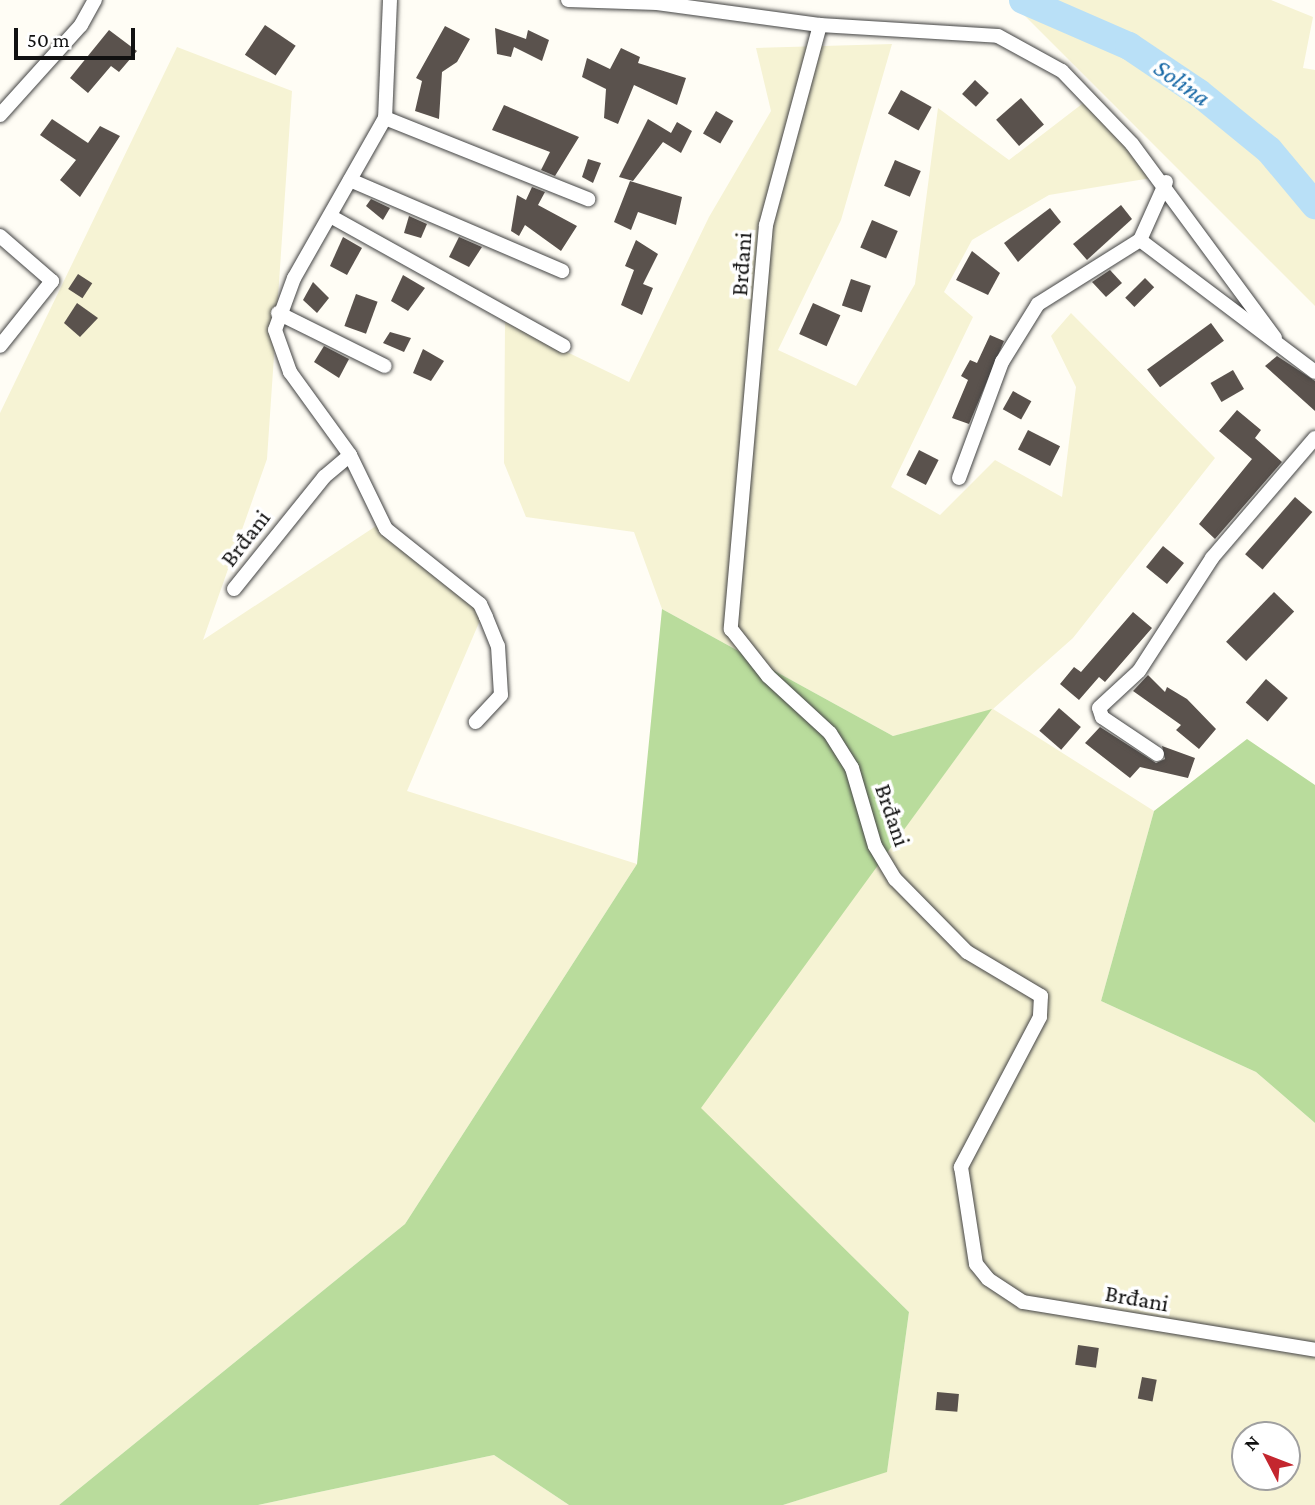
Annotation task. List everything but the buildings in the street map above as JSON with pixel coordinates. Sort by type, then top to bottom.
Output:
[{"type":"street","points":[[0,115],[81,25],[95,0]]},
{"type":"street","points":[[390,0],[385,118],[278,313],[279,349],[290,372],[351,455],[386,529],[480,604],[501,660],[501,695],[475,722]]},
{"type":"street","points":[[569,0],[658,1],[820,25],[998,36],[1062,71],[1166,182],[1276,338]]},
{"type":"street","name":"Brđani","points":[[820,25],[766,225],[731,629],[768,676],[830,733],[852,768],[875,846],[895,879],[967,952],[1041,996],[1040,1017],[961,1167],[976,1264],[988,1279],[1023,1302],[1315,1350]]},
{"type":"street","points":[[385,118],[588,198]]},
{"type":"street","points":[[350,180],[562,271]]},
{"type":"street","points":[[960,478],[997,374],[1038,304],[1140,240],[1166,182]]},
{"type":"street","points":[[332,218],[564,346]]},
{"type":"street","points":[[0,236],[52,281],[0,346]]},
{"type":"street","points":[[1140,240],[1276,338],[1315,372]]},
{"type":"street","points":[[278,313],[385,366]]},
{"type":"street","points":[[1157,754],[1102,718],[1099,708],[1139,671],[1212,558],[1315,438]]},
{"type":"street","name":"Brđani","points":[[234,589],[324,477],[351,455]]},
{"type":"shaded area","points":[[1018,0],[1271,0],[1313,17],[1303,68],[1315,70],[1315,306],[1015,6]]},
{"type":"shaded area","points":[[892,44],[841,220],[778,350],[856,386],[915,284],[938,108],[1009,160],[1095,94],[1163,176],[1049,195],[972,240],[944,292],[973,317],[891,487],[940,515],[995,460],[1062,497],[1076,387],[1051,336],[1071,313],[1215,458],[1073,638],[993,709],[1154,811],[1101,1001],[1256,1072],[1315,1123],[1315,1505],[783,1505],[887,1471],[909,1312],[700,1108],[991,710],[893,736],[662,609],[634,532],[526,517],[504,463],[505,322],[629,382],[709,217],[771,111],[756,48]]},
{"type":"shaded area","points":[[177,47],[292,91],[267,459],[203,640],[376,526],[487,604],[407,791],[637,864],[405,1224],[59,1505],[0,1505],[0,413]]},
{"type":"shaded area","points":[[494,1455],[569,1505],[258,1505]]},
{"type":"green space","points":[[662,609],[893,736],[992,709],[701,1108],[909,1312],[887,1472],[783,1505],[569,1505],[494,1455],[258,1505],[59,1505],[405,1224],[637,864]]},
{"type":"green space","points":[[1247,739],[1315,785],[1315,1123],[1256,1072],[1101,1001],[1154,811]]},
{"type":"waterway","name":"Solina","points":[[1023,0],[1129,46],[1199,93],[1269,150],[1315,205]]}]
